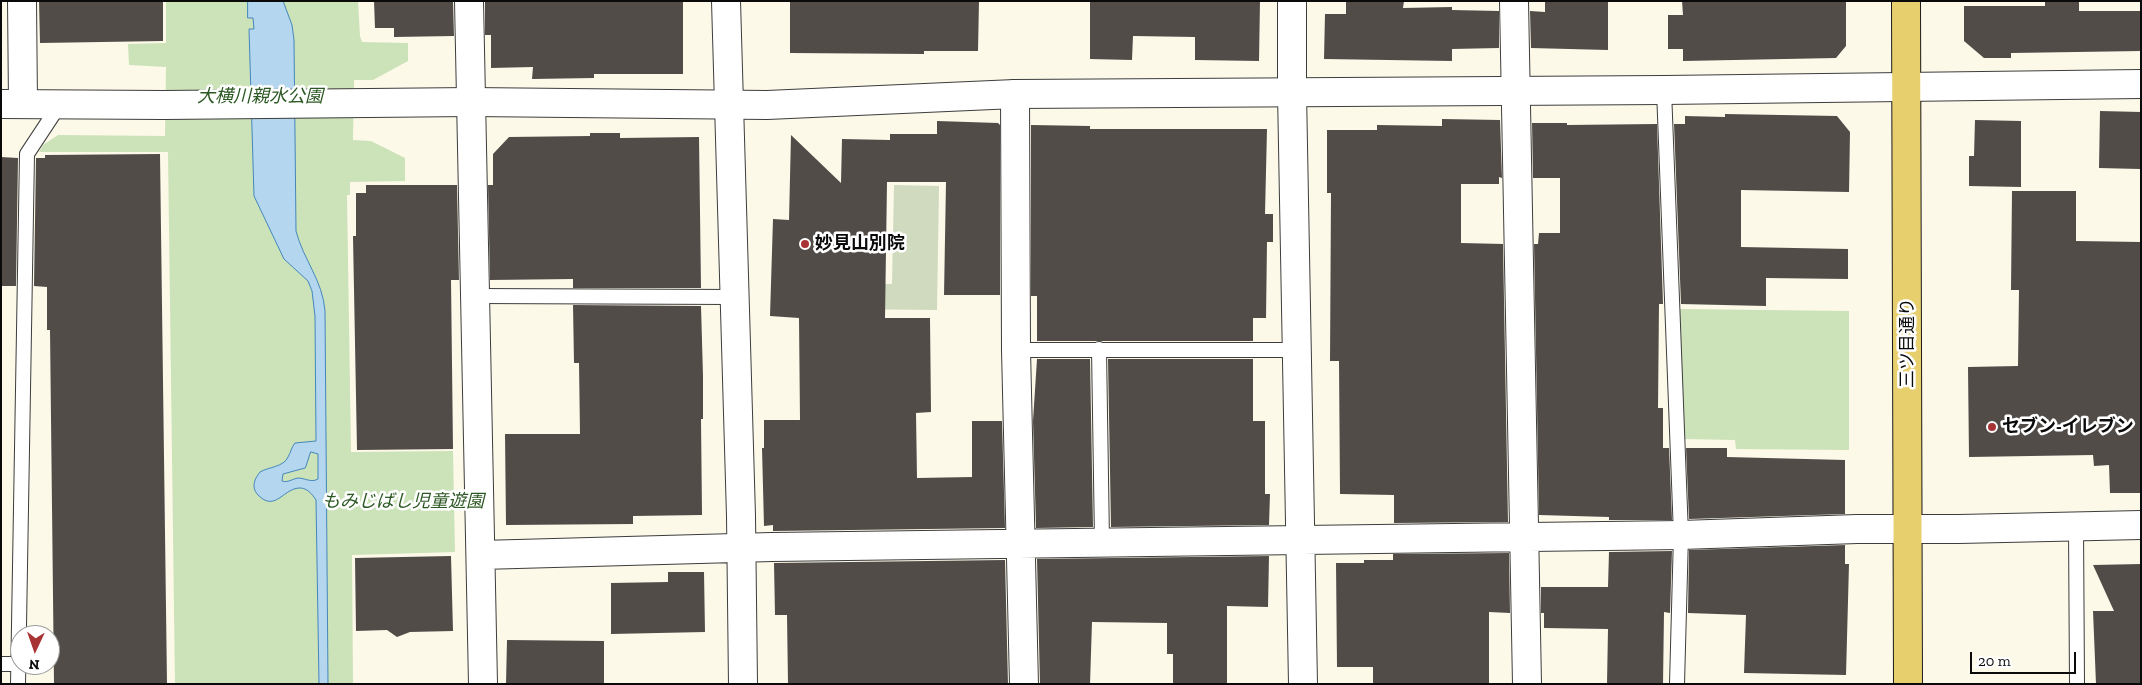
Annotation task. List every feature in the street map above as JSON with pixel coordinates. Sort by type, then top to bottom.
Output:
[{"type":"main road","name":"三ツ目通り","points":[[1906,1],[1908,684]]},
{"type":"street","points":[[22,1],[12,103],[164,105],[471,102],[728,105],[1015,94],[1664,90],[2141,84]]},
{"type":"street","points":[[469,1],[483,684]]},
{"type":"street","points":[[726,1],[733,297],[742,548],[743,684]]},
{"type":"street","points":[[1292,1],[1303,684]]},
{"type":"street","points":[[1514,1],[1527,684]]},
{"type":"street","points":[[1015,94],[1016,350],[1024,684]]},
{"type":"street","points":[[481,555],[742,548],[1681,535],[1857,529],[1908,530],[2141,526]]},
{"type":"lane","points":[[1664,90],[1681,535],[1677,684]]},
{"type":"lane","points":[[18,625],[26,154],[60,104]]},
{"type":"lane","points":[[475,296],[733,297]]},
{"type":"lane","points":[[1016,350],[1297,350]]},
{"type":"lane","points":[[1099,350],[1102,542]]},
{"type":"lane","points":[[2076,527],[2077,684]]},
{"type":"green space","name":"大横川親水公園","points":[[166,1],[358,1],[362,42],[408,43],[408,61],[373,80],[354,80],[353,140],[371,141],[405,158],[405,181],[350,182],[350,195],[347,195],[351,452],[453,451],[455,552],[352,555],[353,684],[175,684],[168,152],[39,152],[43,145],[58,135],[165,136],[166,67],[129,65],[128,44],[166,43]]},
{"type":"green space","points":[[894,185],[939,186],[937,310],[835,309],[836,283],[892,284]]},
{"type":"green space","points":[[1679,309],[1849,311],[1849,450],[1736,449],[1735,440],[1683,439]]},
{"type":"water","points":[[248,1],[283,1],[292,25],[294,40],[296,231],[321,290],[325,311],[328,684],[319,684],[316,500],[310,492],[301,488],[290,491],[275,500],[265,500],[259,496],[254,487],[255,480],[260,472],[283,463],[295,443],[316,441],[315,316],[312,291],[308,281],[284,259],[254,196],[249,29],[254,29],[253,18],[248,18]],"holes":[[[311,452],[318,454],[318,479],[298,478],[282,481],[283,474],[305,468]]]},
{"type":"building","points":[[39,1],[163,1],[163,41],[40,43]]},
{"type":"building","points":[[374,1],[453,1],[454,36],[394,37],[394,28],[375,28]]},
{"type":"building","points":[[485,1],[683,1],[683,74],[594,74],[594,78],[532,79],[533,67],[491,68],[491,35],[485,35]]},
{"type":"building","points":[[790,1],[979,1],[978,51],[924,51],[924,54],[790,53]]},
{"type":"building","points":[[1090,1],[1260,1],[1259,61],[1195,60],[1195,37],[1133,36],[1132,60],[1090,59]]},
{"type":"building","points":[[1346,1],[1404,1],[1403,8],[1452,7],[1452,10],[1499,11],[1499,48],[1452,49],[1452,61],[1324,59],[1325,14],[1346,14]]},
{"type":"building","points":[[1545,1],[1608,1],[1608,50],[1531,48],[1530,11],[1545,12]]},
{"type":"building","points":[[1682,1],[1846,1],[1846,46],[1836,58],[1683,61],[1683,49],[1668,49],[1668,15],[1683,15]]},
{"type":"building","points":[[2045,1],[2079,1],[2079,11],[2141,11],[2141,51],[2011,53],[2011,58],[1984,58],[1964,41],[1964,6],[2045,6]]},
{"type":"building","points":[[2100,111],[2141,112],[2140,169],[2099,168]]},
{"type":"building","points":[[1725,114],[1837,116],[1850,132],[1849,192],[1741,190],[1741,247],[1848,249],[1848,279],[1766,278],[1766,306],[1681,304],[1674,124],[1685,124],[1685,116],[1725,117]]},
{"type":"building","points":[[1442,119],[1500,120],[1502,178],[1499,177],[1499,184],[1461,184],[1461,243],[1503,244],[1508,522],[1394,523],[1394,495],[1340,494],[1339,361],[1330,361],[1331,193],[1327,193],[1327,130],[1377,130],[1377,125],[1442,126]]},
{"type":"building","points":[[1975,120],[2021,121],[2021,187],[1969,186],[1969,156],[1974,156]]},
{"type":"building","points":[[937,121],[998,123],[1000,125],[1000,295],[944,295],[946,182],[887,182],[885,318],[930,318],[931,412],[916,413],[917,478],[972,477],[972,421],[1002,421],[1005,528],[773,531],[773,525],[764,526],[762,448],[764,448],[764,420],[800,420],[799,318],[770,316],[773,219],[789,220],[791,135],[841,183],[842,139],[890,140],[890,134],[937,134]]},
{"type":"building","points":[[1532,123],[1567,123],[1567,125],[1657,124],[1663,304],[1659,304],[1658,408],[1663,408],[1663,448],[1669,448],[1672,520],[1609,520],[1609,517],[1539,515],[1534,244],[1538,244],[1539,233],[1560,233],[1560,178],[1533,178]]},
{"type":"building","points":[[1031,125],[1090,126],[1090,129],[1267,129],[1265,214],[1273,214],[1273,242],[1267,242],[1266,318],[1253,318],[1253,341],[1037,341],[1037,296],[1031,296]]},
{"type":"building","points":[[590,133],[620,133],[620,138],[699,137],[701,288],[573,288],[573,279],[490,280],[488,185],[493,185],[493,154],[509,137],[590,136]]},
{"type":"building","points":[[160,154],[167,684],[54,684],[54,675],[60,675],[60,625],[53,625],[50,330],[47,330],[47,287],[34,286],[36,158],[45,158],[45,155]]},
{"type":"building","points":[[1,157],[18,158],[16,286],[1,286]]},
{"type":"building","points":[[366,185],[457,185],[459,280],[451,280],[453,449],[357,450],[353,236],[356,236],[356,193],[366,193]]},
{"type":"building","points":[[2012,191],[2076,191],[2076,241],[2141,242],[2141,493],[2110,493],[2109,465],[2094,466],[2093,455],[1969,457],[1968,367],[2018,366],[2019,290],[2011,290]]},
{"type":"building","points":[[573,305],[701,306],[703,376],[703,419],[701,419],[702,515],[633,516],[633,524],[506,525],[505,434],[580,434],[579,363],[574,363]]},
{"type":"building","points":[[1037,359],[1090,359],[1093,527],[1036,528],[1033,421]]},
{"type":"building","points":[[1108,359],[1253,359],[1253,421],[1265,421],[1265,494],[1270,494],[1269,525],[1111,527]]},
{"type":"building","points":[[1686,448],[1727,448],[1727,457],[1845,460],[1845,514],[1689,519]]},
{"type":"building","points":[[1845,545],[1845,564],[1849,564],[1846,675],[1744,673],[1746,615],[1688,613],[1689,550]]},
{"type":"building","points":[[1672,551],[1670,613],[1664,612],[1663,684],[1607,684],[1608,629],[1544,628],[1544,613],[1541,613],[1541,587],[1608,587],[1609,552]]},
{"type":"building","points":[[1509,553],[1510,613],[1489,612],[1489,684],[1373,684],[1373,667],[1337,667],[1336,563],[1364,563],[1364,560],[1393,560],[1393,554]]},
{"type":"building","points":[[451,556],[453,631],[410,632],[397,637],[387,630],[356,631],[355,558]]},
{"type":"building","points":[[1269,556],[1268,607],[1227,606],[1227,684],[1173,684],[1173,654],[1167,654],[1167,623],[1092,622],[1090,684],[1040,684],[1037,559]]},
{"type":"building","points":[[1005,560],[1008,684],[788,684],[787,615],[775,615],[774,563]]},
{"type":"building","points":[[2141,564],[2141,684],[2096,684],[2093,611],[2114,611],[2093,565]]},
{"type":"building","points":[[668,572],[704,572],[705,632],[611,634],[611,583],[668,582]]},
{"type":"building","points":[[507,640],[604,641],[604,684],[506,684]]},
{"type":"place","name":"妙見山別院","points":[[805,244]]},
{"type":"place","name":"セブン-イレブン","points":[[1992,427]]},
{"type":"park label","name":"もみじばし児童遊園","points":[[403,502]]}]
